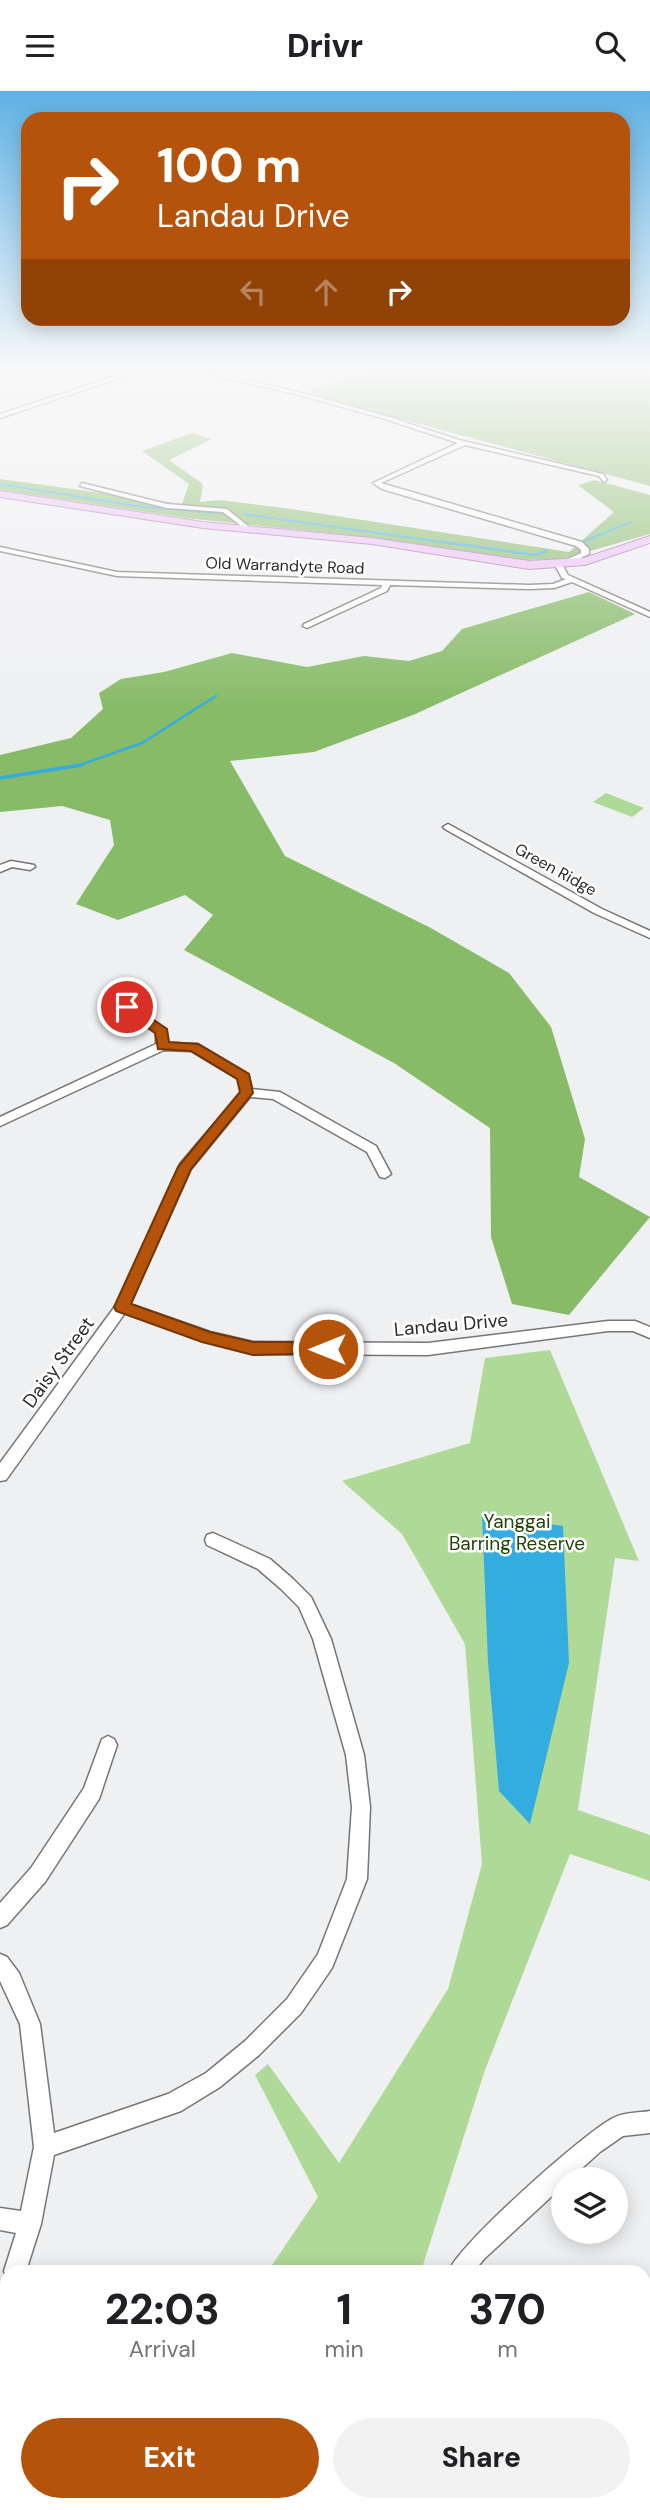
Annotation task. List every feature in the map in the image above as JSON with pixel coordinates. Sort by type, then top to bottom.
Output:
[{"type":"main road","points":[[0,494],[251,531],[372,541],[518,563],[559,565],[585,561],[650,539]]},
{"type":"street","points":[[378,482],[376,483],[384,488],[585,549],[584,554],[559,565],[565,576],[650,615]]},
{"type":"street","points":[[82,485],[167,506],[225,510],[251,531]]},
{"type":"street","name":"Old Warrandyte Road","points":[[0,549],[117,573],[529,587],[554,586],[571,580]]},
{"type":"street","points":[[315,626],[384,589],[387,582]]},
{"type":"street","name":"Green Ridge","points":[[448,827],[598,911],[650,935]]},
{"type":"street","points":[[0,869],[11,864],[30,867]]},
{"type":"street","points":[[127,1007],[162,1032],[162,1046]]},
{"type":"street","points":[[0,1122],[162,1046],[194,1047],[244,1077],[247,1093]]},
{"type":"street","points":[[247,1093],[276,1095],[372,1149],[385,1174]]},
{"type":"street","points":[[122,1307],[185,1167],[247,1093]]},
{"type":"street","name":"Landau Drive","points":[[122,1307],[208,1337],[253,1348],[428,1349],[608,1326],[635,1326],[650,1333]]},
{"type":"street","name":"Daisy Street","points":[[0,1475],[122,1307]]},
{"type":"street","points":[[45,2147],[173,2103],[213,2080],[252,2048],[294,2006],[325,1961],[357,1879],[361,1807],[355,1755],[322,1639],[305,1602],[280,1577],[264,1564],[213,1540]]},
{"type":"street","points":[[0,1917],[38,1875],[92,1793],[108,1745]]},
{"type":"street","points":[[0,1963],[12,1980],[30,2024],[45,2147],[30,2224],[17,2265]]},
{"type":"street","points":[[465,2265],[477,2250],[592,2144],[619,2126],[650,2122]]},
{"type":"street","points":[[0,2219],[30,2224]]},
{"type":"green space","points":[[0,482],[21,482],[182,504],[189,484],[186,482],[203,484],[200,502],[220,500],[291,509],[569,552],[614,512],[578,485],[602,482],[650,495],[650,534],[562,559],[524,560],[375,538],[186,518],[0,490]]},
{"type":"green space","points":[[635,482],[650,482],[650,486]]},
{"type":"green space","points":[[589,592],[635,614],[413,715],[314,752],[230,761],[285,856],[429,927],[509,973],[551,1027],[585,1139],[579,1177],[650,1217],[569,1315],[512,1304],[491,1237],[490,1128],[394,1063],[184,950],[213,915],[185,895],[118,920],[76,904],[114,845],[110,820],[62,806],[0,812],[0,755],[71,738],[103,709],[99,693],[121,679],[164,672],[232,653],[307,667],[364,656],[409,661],[442,651],[462,629]]},
{"type":"green space","points":[[606,793],[644,808],[632,817],[593,802]]},
{"type":"green space","name":"Yanggai Barring Reserve","points":[[550,1350],[639,1561],[615,1558],[578,1810],[650,1835],[650,1881],[570,1854],[485,2070],[423,2265],[272,2265],[318,2197],[255,2075],[268,2064],[339,2163],[448,1989],[482,1864],[465,1644],[402,1534],[342,1481],[470,1443],[485,1358]]},
{"type":"water","points":[[482,1514],[563,1526],[569,1663],[530,1824],[499,1791],[488,1662]]},
{"type":"waterway","points":[[0,484],[136,506],[216,513]]},
{"type":"waterway","points":[[244,514],[455,544]]},
{"type":"waterway","points":[[585,541],[631,522]]},
{"type":"waterway","points":[[443,542],[535,555],[547,551]]},
{"type":"waterway","points":[[79,765],[142,743],[216,696]]},
{"type":"waterway","points":[[0,778],[79,765]]},
{"type":"waterway","points":[[74,767],[79,765]]},
{"type":"route","points":[[127,1007],[162,1032],[162,1046],[194,1047],[244,1077],[247,1093],[185,1167],[122,1307],[208,1337],[253,1348],[328,1349]]}]
